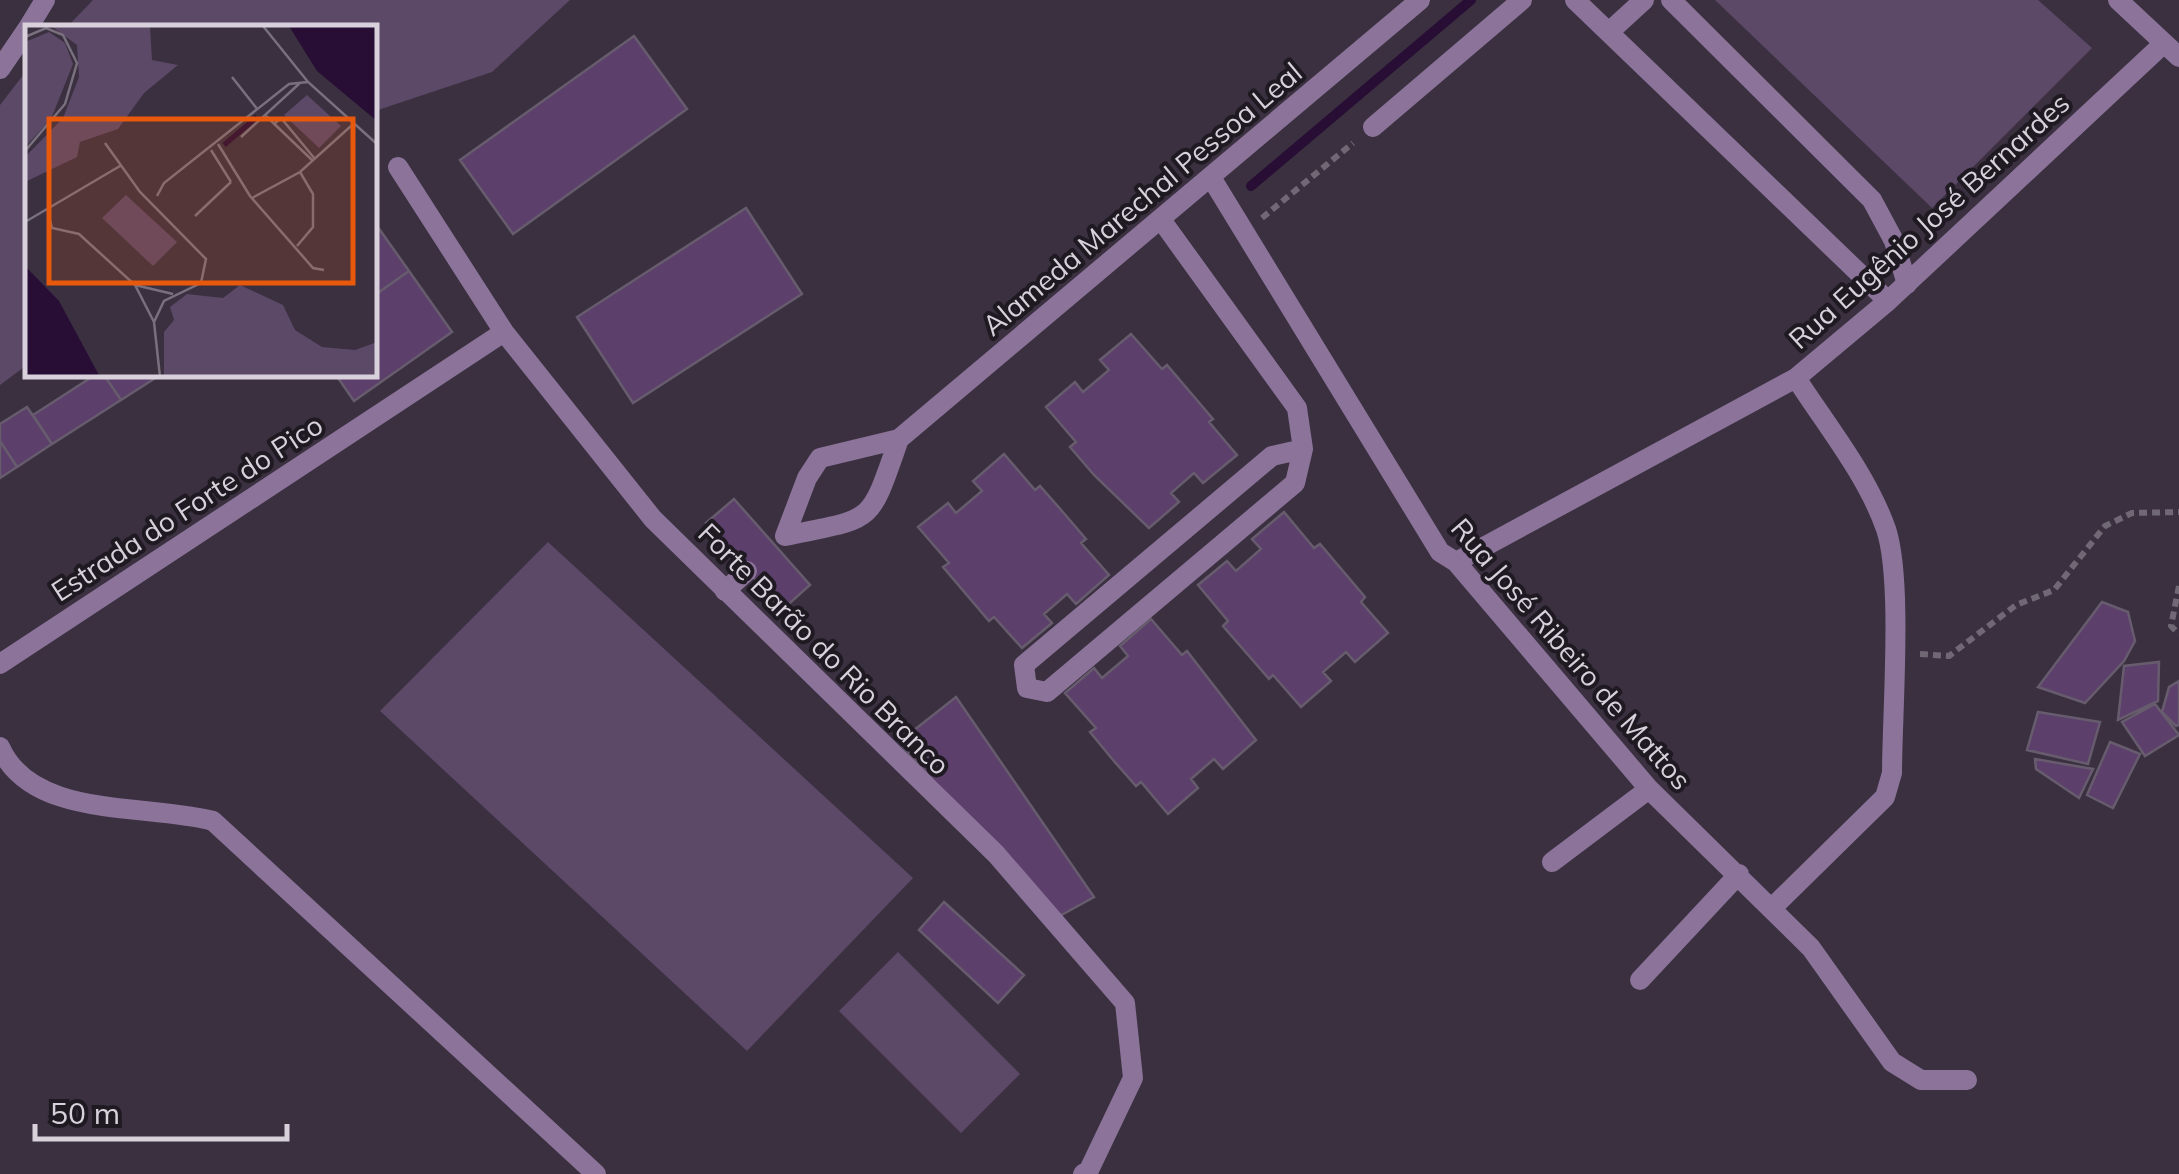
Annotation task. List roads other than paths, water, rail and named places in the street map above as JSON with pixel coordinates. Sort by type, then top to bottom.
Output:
[{"type":"street","points":[[30,25],[45,0]]},
{"type":"street","name":"Alameda Marechal Pessoa Leal","points":[[899,439],[877,500],[862,519],[780,541],[806,478],[820,458],[899,439],[1420,0]]},
{"type":"street","points":[[1374,126],[1522,0]]},
{"type":"street","points":[[1576,0],[1888,301]]},
{"type":"street","points":[[1608,32],[1644,0]]},
{"type":"street","points":[[1671,0],[1872,200],[1894,241],[1906,284]]},
{"type":"street","points":[[2118,0],[2170,51]]},
{"type":"street","points":[[0,70],[25,32]]},
{"type":"street","name":"Rua Eugênio José Bernardes","points":[[1456,562],[1796,378],[2170,51]]},
{"type":"street","name":"Forte Barão do Rio Branco","points":[[398,168],[504,332],[653,519],[996,854],[1125,1003],[1133,1078],[1084,1174]]},
{"type":"street","name":"Rua José Ribeiro de Mattos","points":[[1212,178],[1440,552],[1456,562],[1648,790],[1774,907],[1811,948],[1892,1062],[1920,1080],[1967,1080]]},
{"type":"street","points":[[1162,220],[1287,390],[1303,425],[1304,449],[1295,484],[1047,692],[1027,688],[1024,665],[1272,456],[1304,449]]},
{"type":"street","name":"Estrada do Forte do Pico","points":[[0,664],[504,332]]},
{"type":"street","points":[[1774,907],[1888,790],[1892,652],[1887,532],[1861,480],[1796,378]]},
{"type":"street","points":[[725,592],[747,571]]},
{"type":"street","points":[[0,747],[24,782],[53,796],[118,808],[172,810],[213,821],[596,1174]]},
{"type":"street","points":[[1552,862],[1648,790]]},
{"type":"street","points":[[1640,980],[1739,874]]},
{"type":"waterway","points":[[1251,186],[1471,0]]}]
